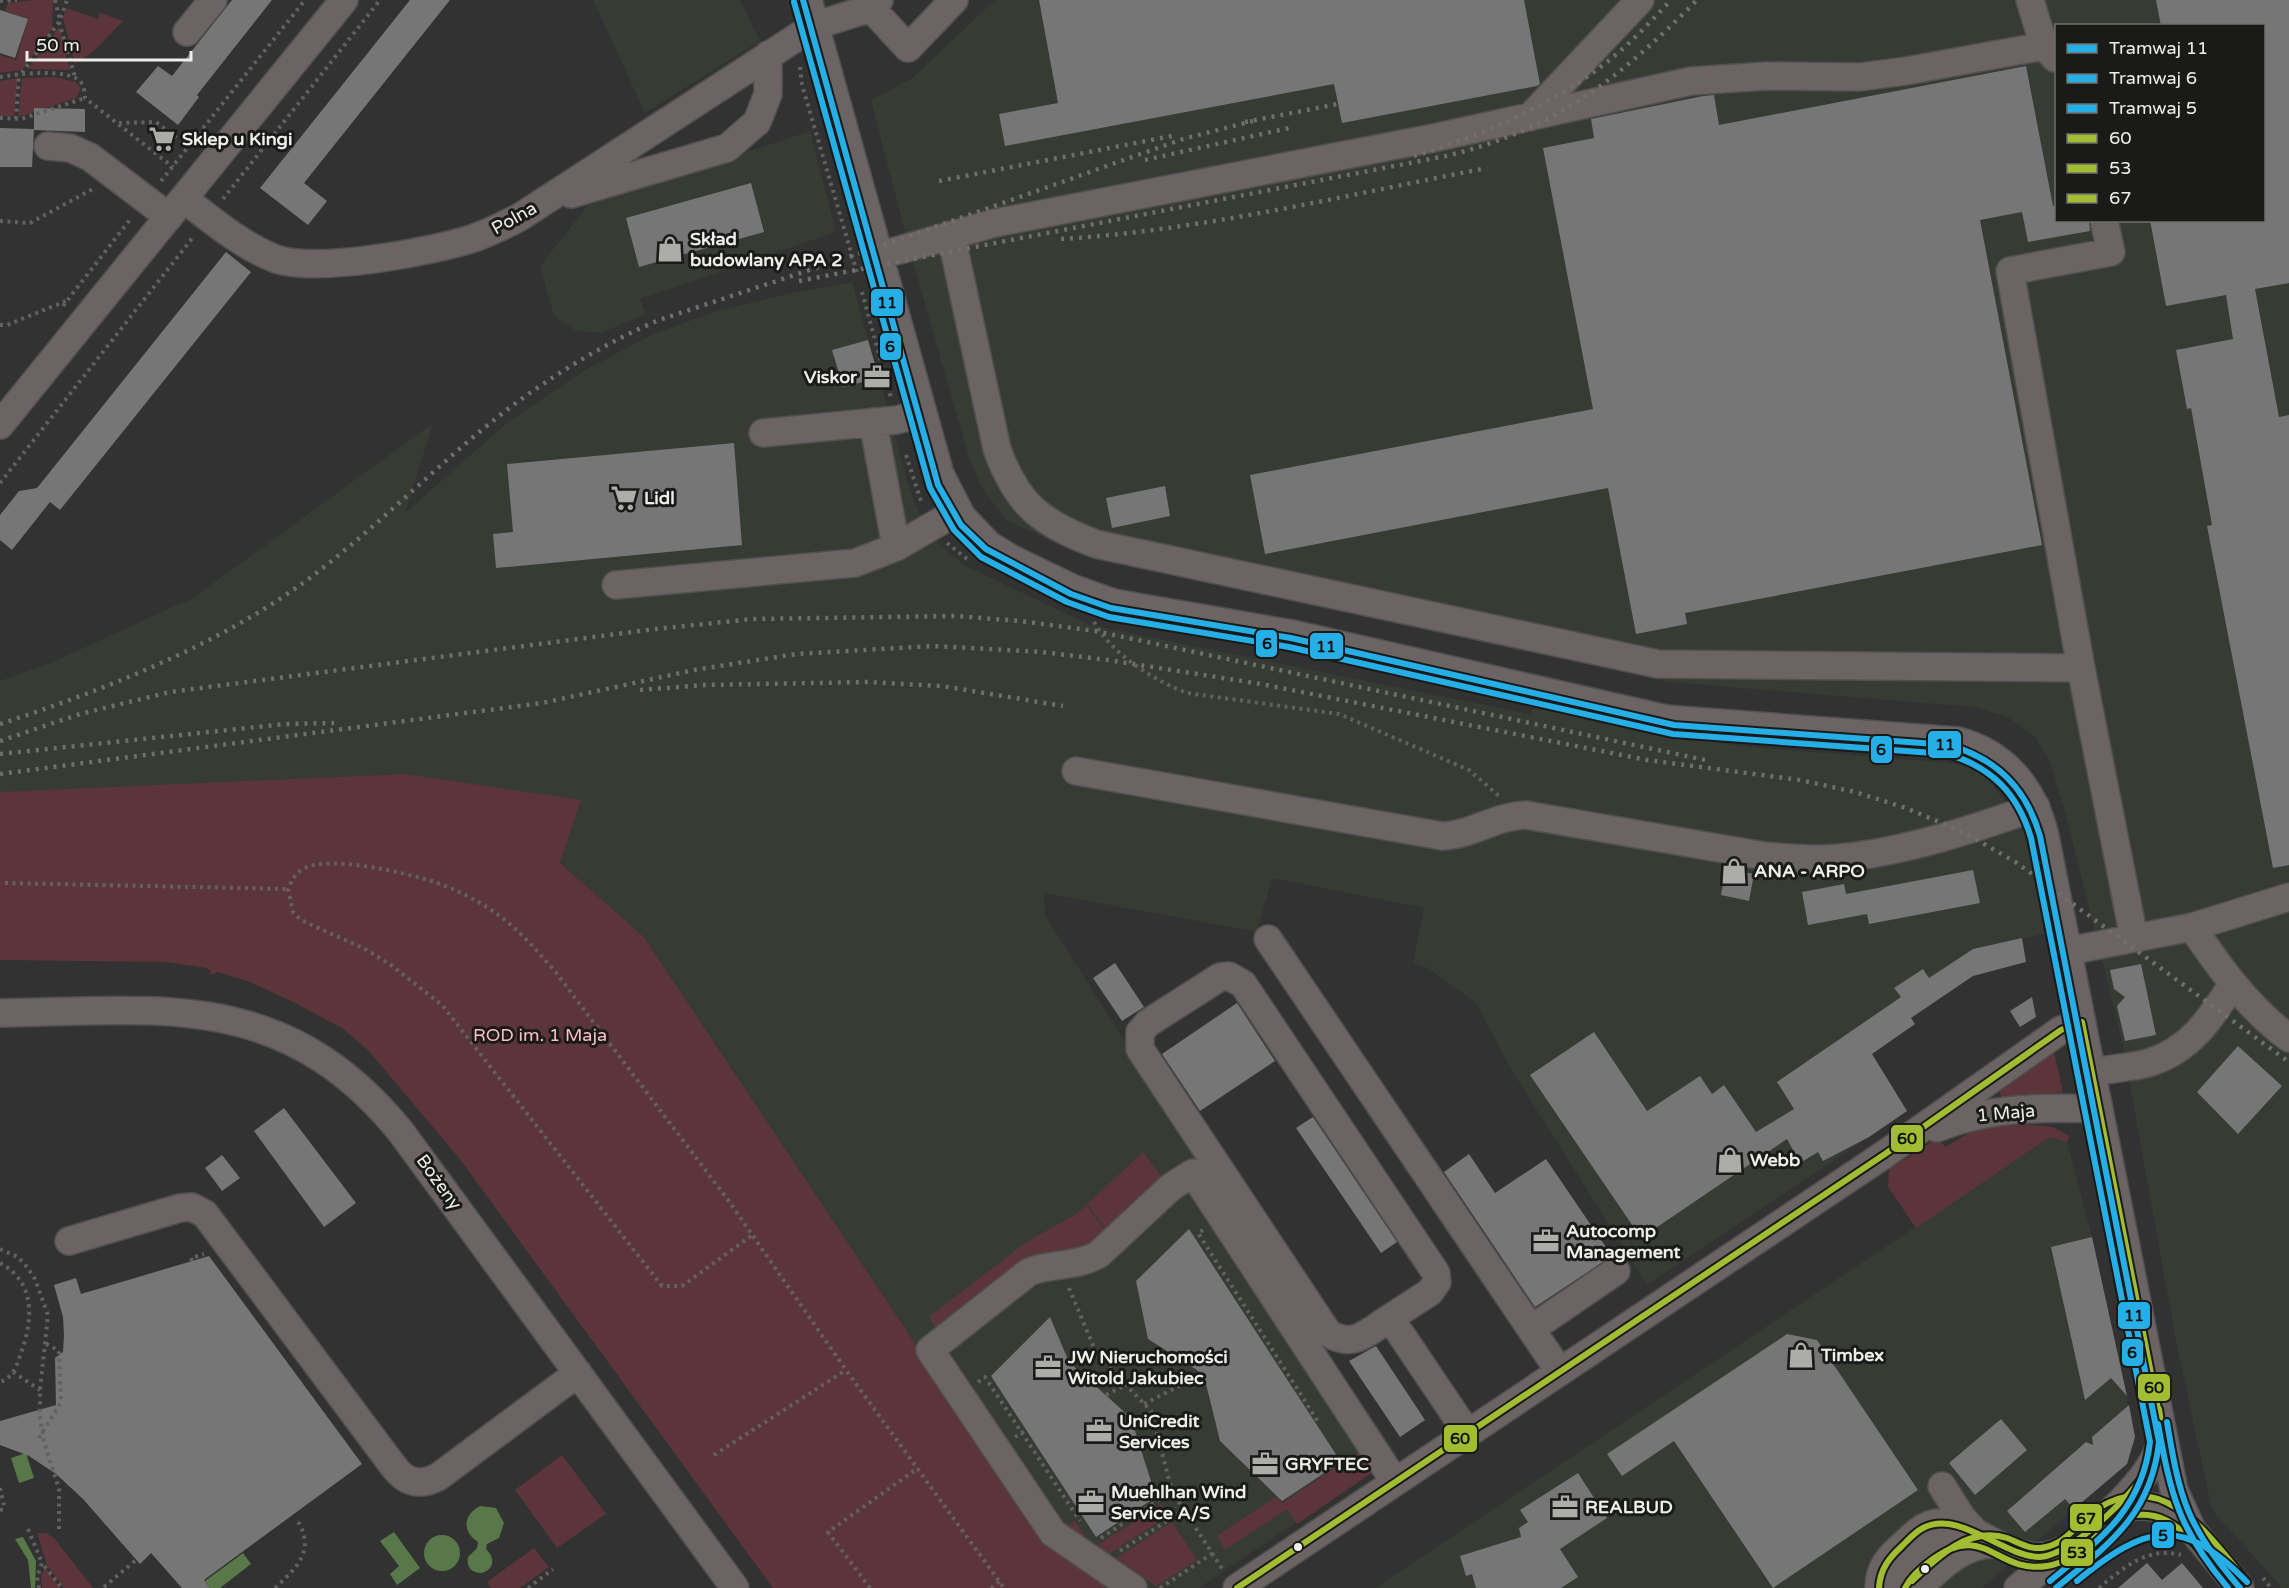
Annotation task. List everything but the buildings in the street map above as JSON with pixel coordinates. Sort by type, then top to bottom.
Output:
[{"type":"street","points":[[187,32],[213,0]]},
{"type":"street","points":[[0,425],[345,0]]},
{"type":"street","points":[[875,4],[908,48],[954,0]]},
{"type":"street","points":[[1530,117],[1640,0]]},
{"type":"street","points":[[878,256],[995,223],[1438,137],[1691,81],[1737,77],[1860,77],[2050,53],[2030,0]]},
{"type":"street","name":"Polna","points":[[48,146],[70,148],[90,157],[146,200],[176,208],[258,250],[291,262],[323,265],[464,241],[495,230],[541,203],[768,55],[811,13],[875,4]]},
{"type":"street","points":[[811,13],[940,474],[958,512],[979,536],[1010,558],[1079,591],[1114,603],[1292,634],[1666,719],[1958,741],[1980,749],[2000,761],[2018,777],[2033,801],[2045,836],[2176,1496],[2184,1516],[2199,1539]]},
{"type":"street","points":[[541,203],[727,148],[757,122],[768,94],[768,55]]},
{"type":"street","points":[[2104,222],[2111,252],[2010,271],[2081,668],[2134,938]]},
{"type":"street","points":[[951,236],[997,449],[1005,473],[1032,511],[1072,535],[1096,543],[1658,664],[2081,668]]},
{"type":"street","points":[[763,433],[897,420],[922,413]]},
{"type":"street","points":[[873,422],[896,547]]},
{"type":"street","points":[[616,585],[836,567],[855,563],[896,547],[958,512]]},
{"type":"street","points":[[1076,771],[1442,836],[1460,836],[1507,816],[1526,815],[1765,856],[1830,859],[1878,852],[1933,839],[2033,801]]},
{"type":"street","points":[[2068,951],[2192,927],[2289,897]]},
{"type":"street","points":[[2192,927],[2232,985],[2269,1023],[2289,1038]]},
{"type":"street","points":[[1269,939],[1560,1372]]},
{"type":"street","points":[[1229,976],[1243,984],[1436,1273],[1437,1282],[1430,1292],[1390,1318],[1358,1339],[1346,1341],[1328,1333],[1140,1048],[1140,1032],[1148,1023],[1220,977],[1229,976]]},
{"type":"street","points":[[2092,1073],[2148,1063],[2183,1046],[2207,1022],[2232,985]]},
{"type":"street","name":"Bożeny","points":[[0,1013],[128,1011],[210,1015],[273,1032],[320,1057],[357,1084],[397,1126],[735,1588]]},
{"type":"street","name":"1 Maja","points":[[1232,1582],[1395,1482],[1468,1434],[1885,1154],[2061,1030],[2082,1022]]},
{"type":"street","name":"1 Maja","points":[[1885,1154],[1945,1125],[1984,1113],[2099,1109]]},
{"type":"street","points":[[1133,1588],[1053,1533],[930,1350],[1029,1272],[1090,1260],[1099,1254],[1171,1187],[1193,1173],[1395,1482]]},
{"type":"street","points":[[69,1241],[180,1208],[192,1207],[205,1214],[394,1467],[409,1480],[429,1482],[438,1477],[578,1373]]},
{"type":"street","points":[[1531,1329],[1616,1270]]},
{"type":"street","points":[[1390,1318],[1468,1434]]},
{"type":"street","points":[[2018,1588],[2135,1488],[2148,1471],[2159,1449],[2163,1428]]},
{"type":"street","points":[[1942,1486],[1962,1518],[1990,1541]]},
{"type":"street","points":[[2104,1516],[2128,1506],[2159,1507],[2175,1515],[2199,1539],[2240,1588]]},
{"type":"street","points":[[1879,1588],[1881,1573],[1887,1560],[1923,1528],[1946,1522],[2024,1555],[2041,1557],[2065,1549]]},
{"type":"street","points":[[1894,1588],[1901,1575],[1942,1540],[1963,1534],[1990,1541]]},
{"type":"street","points":[[1918,1588],[1953,1557],[1990,1541]]},
{"type":"path","points":[[0,1],[17,0]]},
{"type":"path","points":[[55,0],[75,77]]},
{"type":"path","points":[[16,118],[21,74],[59,21],[67,0]]},
{"type":"path","points":[[60,309],[305,0]]},
{"type":"path","points":[[221,202],[380,0]]},
{"type":"path","points":[[0,76],[62,74],[75,77],[82,83],[86,98],[173,167]]},
{"type":"path","points":[[0,118],[16,118],[86,98]]},
{"type":"path","points":[[118,123],[156,122],[188,147]]},
{"type":"path","points":[[0,221],[30,223],[116,177]]},
{"type":"path","points":[[0,483],[198,230]]},
{"type":"path","points":[[0,325],[7,325],[66,301]]},
{"type":"path","points":[[1096,627],[1115,650],[1128,657],[1150,676],[1167,685],[1187,693],[1339,714],[1469,770],[1507,803],[1526,815]]},
{"type":"path","points":[[751,1236],[682,1286],[662,1286],[442,1005],[391,965],[367,950],[301,920],[293,912],[288,889],[294,876],[304,868],[337,863],[432,881],[464,894],[502,918],[528,940],[554,969],[701,1164],[1004,1588]]},
{"type":"path","points":[[5,883],[288,889]]},
{"type":"path","points":[[1222,1218],[1198,1233],[1319,1423]]},
{"type":"path","points":[[0,1249],[18,1257],[35,1279],[48,1315],[40,1390],[44,1442],[59,1489],[59,1530]]},
{"type":"path","points":[[0,1263],[12,1269],[21,1280],[30,1300],[27,1339],[13,1372],[0,1382]]},
{"type":"path","points":[[1060,1265],[1096,1355],[1151,1411],[1172,1491],[1232,1582]]},
{"type":"path","points":[[39,1438],[62,1402],[59,1351],[45,1343]]},
{"type":"path","points":[[714,1455],[846,1370]]},
{"type":"path","points":[[13,1372],[40,1390]]},
{"type":"path","points":[[1144,1404],[1201,1375]]},
{"type":"path","points":[[960,1394],[986,1377],[1081,1524]]},
{"type":"path","points":[[1106,1395],[1125,1385]]},
{"type":"path","points":[[870,1588],[828,1532],[918,1468]]},
{"type":"path","points":[[0,1488],[3,1508]]},
{"type":"path","points":[[1094,1543],[1172,1491]]},
{"type":"path","points":[[1118,1552],[1184,1510]]},
{"type":"path","points":[[275,1588],[295,1572],[301,1561],[303,1535],[297,1520]]},
{"type":"path","points":[[28,1529],[42,1563],[62,1588]]},
{"type":"path","points":[[1160,1588],[1213,1553]]},
{"type":"path","points":[[104,1587],[136,1560]]},
{"type":"path","points":[[39,1588],[37,1576],[42,1563]]},
{"type":"path","points":[[528,1588],[553,1569]]},
{"type":"path","points":[[991,1588],[1000,1581]]},
{"type":"shaded area","points":[[593,0],[740,0],[760,41],[645,113]]},
{"type":"shaded area","points":[[995,0],[2289,0],[2289,1588],[2282,1588],[2212,1510],[2175,1336],[2122,1041],[2068,823],[2050,762],[2035,737],[2007,717],[1974,707],[1668,682],[1440,629],[1171,574],[1076,552],[1006,520],[982,488],[970,461],[909,248],[871,100],[911,79]]},
{"type":"shaded area","name":"Skład budowlany APA 2","points":[[810,131],[836,232],[640,299],[646,314],[601,333],[576,331],[554,316],[540,266],[588,205]]},
{"type":"shaded area","points":[[852,282],[911,493],[919,513],[937,542],[964,565],[1090,625],[1530,714],[1532,708],[1738,746],[1976,765],[2027,828],[2052,932],[1973,949],[1832,1044],[1884,1127],[1647,1285],[1509,1066],[1476,1003],[1428,968],[1413,963],[1424,908],[1272,878],[1257,932],[1044,893],[1045,915],[1224,1198],[1397,1455],[1199,1588],[1115,1588],[1047,1541],[643,936],[560,863],[0,830],[0,681],[53,662],[189,601],[433,423],[405,513],[508,422],[585,370],[653,334],[717,311],[787,294]]},
{"type":"shaded area","points":[[2050,1137],[2067,1142],[2092,1237],[2135,1437],[2127,1464],[1982,1588],[1375,1588]]},
{"type":"shaded area","points":[[26,1453],[34,1478],[19,1483],[11,1458]]},
{"type":"shaded area","points":[[480,1506],[496,1508],[504,1523],[499,1538],[487,1544],[486,1549],[492,1560],[491,1566],[477,1573],[470,1568],[468,1557],[477,1548],[478,1542],[469,1533],[467,1524],[470,1514]]},
{"type":"shaded area","points":[[394,1532],[420,1568],[397,1585],[390,1574],[399,1566],[380,1541]]},
{"type":"shaded area","points":[[442,1535],[454,1541],[460,1553],[454,1565],[442,1571],[430,1565],[424,1553],[430,1541]]},
{"type":"shaded area","points":[[23,1537],[36,1561],[35,1588],[31,1588],[28,1560],[15,1539]]},
{"type":"shaded area","points":[[243,1553],[251,1564],[220,1588],[210,1588],[205,1581]]},
{"type":"green space","points":[[53,0],[52,29],[22,70],[0,73],[0,55],[16,60],[28,19],[5,11],[8,3]]},
{"type":"green space","points":[[66,8],[98,19],[100,13],[123,21],[93,52],[75,64],[63,18]]},
{"type":"green space","points":[[59,27],[70,70],[28,69]]},
{"type":"green space","points":[[55,77],[76,82],[81,88],[76,98],[18,117],[22,78]]},
{"type":"green space","points":[[18,78],[14,116],[0,116],[0,81]]},
{"type":"green space","name":"ROD im. 1 Maja","points":[[405,774],[581,800],[560,863],[643,936],[1047,1541],[1115,1588],[773,1588],[459,1158],[368,1050],[342,1028],[250,982],[218,972],[210,975],[211,971],[207,968],[165,962],[0,960],[0,792]]},
{"type":"green space","points":[[2054,1052],[2063,1092],[2003,1098],[2000,1094],[2001,1087]]},
{"type":"green space","points":[[2023,1124],[2053,1127],[2069,1136],[2067,1142],[2050,1137],[1916,1228],[1888,1187],[1889,1169],[1938,1138],[1945,1147],[1974,1130]]},
{"type":"green space","points":[[1143,1152],[1163,1179],[1108,1232],[1087,1204]]},
{"type":"green space","points":[[1086,1205],[1107,1233],[1094,1244],[937,1330],[929,1317],[1025,1243],[1076,1214]]},
{"type":"green space","points":[[1362,1450],[1373,1472],[1297,1524],[1287,1509],[1225,1550],[1217,1536],[1221,1533],[1276,1497],[1282,1503]]},
{"type":"green space","points":[[562,1455],[606,1514],[557,1548],[515,1490]]},
{"type":"green space","points":[[1161,1504],[1168,1516],[1103,1558],[1062,1529],[1075,1521],[1093,1548]]},
{"type":"green space","points":[[1172,1522],[1197,1560],[1156,1586],[1116,1558]]},
{"type":"green space","points":[[37,1533],[46,1533],[54,1538],[93,1588],[64,1588],[47,1565]]},
{"type":"green space","points":[[534,1548],[549,1567],[520,1588],[491,1588],[487,1582]]},
{"type":"green space","points":[[45,1567],[60,1588],[42,1588],[41,1577]]},
{"type":"railway","points":[[1414,156],[1518,117],[1566,90],[1590,75],[1620,51],[1671,0]]},
{"type":"railway","points":[[799,281],[1446,156],[1485,145],[1520,132],[1584,98],[1641,54],[1697,0]]},
{"type":"railway","points":[[1245,122],[1338,104]]},
{"type":"railway","points":[[0,724],[78,697],[157,665],[196,647],[269,606],[303,583],[355,542],[453,454],[504,412],[579,361],[639,329],[659,320],[876,248],[1183,139],[1253,121]]},
{"type":"railway","points":[[1145,160],[1289,128]]},
{"type":"railway","points":[[939,181],[1172,136]]},
{"type":"railway","points":[[1061,239],[1222,220],[1487,168]]},
{"type":"railway","points":[[0,741],[80,714],[170,692],[655,629],[753,619],[956,616],[1020,621],[1095,631],[1705,760]]},
{"type":"railway","points":[[0,774],[542,703],[694,670],[796,654],[933,646],[1042,652],[1108,660],[1261,684],[1647,760],[1800,780],[1855,792],[1906,808],[1965,833],[2017,863],[2289,1062]]},
{"type":"railway","points":[[640,690],[704,685],[868,682],[942,686],[1063,706]]},
{"type":"railway","points":[[0,754],[285,724],[334,723]]},
{"type":"tram line","name":"11","points":[[803,0],[938,485],[961,525],[986,549],[1071,594],[1111,608],[1291,638],[1674,725],[1949,745],[1982,758],[1995,767],[2018,790],[2027,804],[2040,836],[2159,1442],[2147,1489],[2137,1509],[2110,1542],[2056,1588]]},
{"type":"tram line","name":"6","points":[[794,2],[930,488],[954,530],[981,557],[1067,602],[1109,617],[1289,647],[1673,734],[1947,754],[1977,766],[2001,784],[2011,796],[2026,822],[2031,838],[2150,1442],[2138,1487],[2128,1505],[2101,1537],[2050,1581]]},
{"type":"tram line","name":"11","points":[[2167,1422],[2176,1473],[2189,1511],[2208,1547],[2240,1588]]},
{"type":"tram line","name":"6","points":[[2158,1424],[2173,1492],[2188,1530],[2211,1567],[2228,1588]]},
{"type":"tram line","name":"5","points":[[2077,1581],[2123,1548],[2144,1539],[2163,1535],[2182,1537],[2202,1545],[2224,1560],[2247,1582]]},
{"type":"transit line","name":"60","points":[[1237,1588],[1885,1154],[2061,1030],[2082,1022],[2174,1490],[2192,1530],[2240,1588]]},
{"type":"transit line","name":"60","points":[[1879,1588],[1883,1570],[1893,1555],[1917,1532],[1937,1524],[1951,1524],[1966,1529],[2025,1555],[2039,1557],[2053,1554],[2070,1545],[2124,1499],[2150,1467],[2157,1454],[2161,1437],[2159,1409]]},
{"type":"transit line","name":"67","points":[[1912,1581],[1932,1562],[1967,1540],[1993,1535],[2031,1547],[2046,1547],[2061,1541],[2097,1509],[2121,1498],[2144,1496],[2164,1501],[2183,1512],[2201,1528],[2247,1582]]},
{"type":"transit line","name":"53","points":[[1905,1588],[1921,1569],[1951,1549],[1966,1545],[1978,1547],[2015,1563],[2047,1566],[2076,1554],[2122,1519],[2137,1515],[2154,1516],[2177,1527],[2196,1546],[2229,1588]]},
{"type":"place","name":"Sklep u Kingi","points":[[162,139]]},
{"type":"place","name":"Skład budowlany APA 2","points":[[670,249]]},
{"type":"place","name":"Viskor","points":[[877,377]]},
{"type":"place","name":"Lidl","points":[[624,498]]},
{"type":"place","name":"ANA - ARPO","points":[[1734,871]]},
{"type":"place","name":"Webb","points":[[1730,1160]]},
{"type":"place","name":"Autocomp Management","points":[[1546,1241]]},
{"type":"place","name":"Timbex","points":[[1801,1355]]},
{"type":"place","name":"JW Nieruchomości Witold Jakubiec","points":[[1048,1367]]},
{"type":"place","name":"UniCredit Services","points":[[1099,1431]]},
{"type":"place","name":"GRYFTEC","points":[[1265,1464]]},
{"type":"place","name":"Muehlhan Wind Service A/S","points":[[1091,1502]]},
{"type":"place","name":"REALBUD","points":[[1565,1507]]}]
